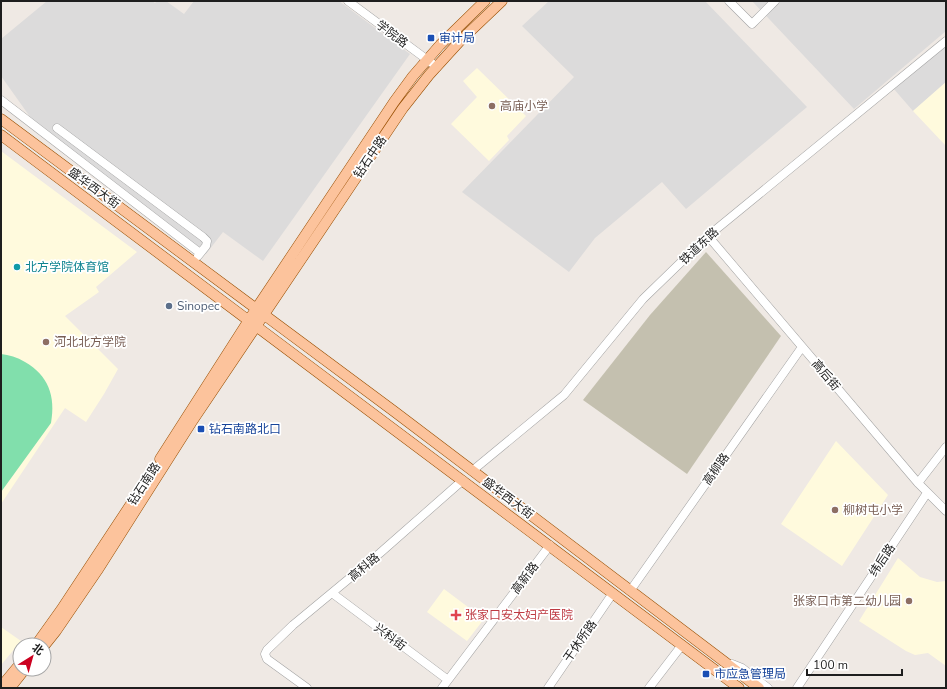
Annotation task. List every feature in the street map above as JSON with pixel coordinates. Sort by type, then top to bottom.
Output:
[{"type":"main road","name":"钻石中路","points":[[252,324],[390,108],[440,45],[485,1]]},
{"type":"main road","name":"钻石中路","points":[[260,312],[403,108],[460,41],[502,1]]},
{"type":"main road","name":"盛华西大街","points":[[1,119],[366,391],[759,688]]},
{"type":"main road","name":"盛华西大街","points":[[1,135],[739,688]]},
{"type":"main road","name":"钻石南路","points":[[42,637],[252,324]]},
{"type":"main road","name":"钻石南路","points":[[51,637],[97,571],[252,324]]},
{"type":"main road","points":[[358,402],[366,391]]},
{"type":"main road","points":[[1,687],[12,674]]},
{"type":"main road","points":[[10,688],[19,677]]},
{"type":"street","name":"学院路","points":[[348,1],[437,67]]},
{"type":"street","points":[[729,1],[752,24],[775,1]]},
{"type":"street","name":"铁道东路","points":[[472,471],[564,395],[643,299],[708,236],[946,41]]},
{"type":"street","points":[[1,100],[200,253]]},
{"type":"street","points":[[57,128],[204,237],[206,246],[200,253],[190,259]]},
{"type":"street","name":"高后街","points":[[708,236],[918,483],[946,511]]},
{"type":"street","name":"高柳路","points":[[630,591],[802,347]]},
{"type":"street","points":[[918,483],[946,447]]},
{"type":"street","name":"高科路","points":[[307,688],[267,658],[265,654],[267,650],[293,625],[380,553],[463,480]]},
{"type":"street","name":"纬后路","points":[[797,688],[927,493]]},
{"type":"street","name":"高新路","points":[[442,688],[550,546]]},
{"type":"street","name":"兴科街","points":[[332,593],[448,680]]},
{"type":"street","name":"干休所路","points":[[548,688],[613,593]]},
{"type":"street","points":[[649,688],[682,645]]},
{"type":"street","points":[[723,661],[742,668],[768,688]]},
{"type":"shaded area","points":[[47,1],[152,1],[155,3],[157,1],[166,1],[184,14],[194,1],[339,1],[410,54],[263,261],[223,232],[206,254],[33,121],[1,76],[1,39]]},
{"type":"shaded area","points":[[549,1],[705,1],[807,107],[686,209],[662,182],[595,238],[569,272],[462,192],[574,77],[522,26]]},
{"type":"shaded area","points":[[752,1],[946,1],[946,31],[854,109]]},
{"type":"shaded area","points":[[946,45],[946,82],[913,111],[893,88]]},
{"type":"shaded area","name":"高庙小学","points":[[477,68],[526,116],[507,136],[509,140],[489,161],[451,124],[477,97],[463,81]]},
{"type":"shaded area","points":[[946,82],[946,146],[913,111]]},
{"type":"shaded area","name":"河北北方学院","points":[[1,151],[137,252],[96,287],[99,292],[65,316],[118,369],[86,422],[65,408],[1,504]]},
{"type":"shaded area","points":[[706,252],[781,336],[687,474],[583,400],[650,315]]},
{"type":"shaded area","name":"柳树屯小学","points":[[836,441],[888,495],[842,566],[781,524]]},
{"type":"shaded area","name":"张家口市第二幼儿园","points":[[898,558],[920,577],[937,582],[946,581],[946,666],[928,653],[915,655],[906,651],[859,621]]},
{"type":"shaded area","name":"张家口安太妇产医院","points":[[444,589],[484,619],[467,641],[427,612]]},
{"type":"shaded area","points":[[1,627],[15,637],[12,637],[12,652],[1,665]]},
{"type":"green space","points":[[1,354],[13,356],[22,360],[39,373],[45,380],[51,395],[52,413],[51,423],[1,492]]},
{"type":"place","name":"审计局","points":[[431,38]]},
{"type":"place","name":"高庙小学","points":[[492,106]]},
{"type":"place","name":"北方学院体育馆","points":[[17,267]]},
{"type":"place","name":"Sinopec","points":[[169,306]]},
{"type":"place","name":"河北北方学院","points":[[46,342]]},
{"type":"place","name":"钻石南路北口","points":[[201,429]]},
{"type":"place","name":"柳树屯小学","points":[[835,510]]},
{"type":"place","name":"张家口市第二幼儿园","points":[[909,601]]},
{"type":"place","name":"张家口安太妇产医院","points":[[456,615]]},
{"type":"place","name":"市应急管理局","points":[[706,674]]}]
